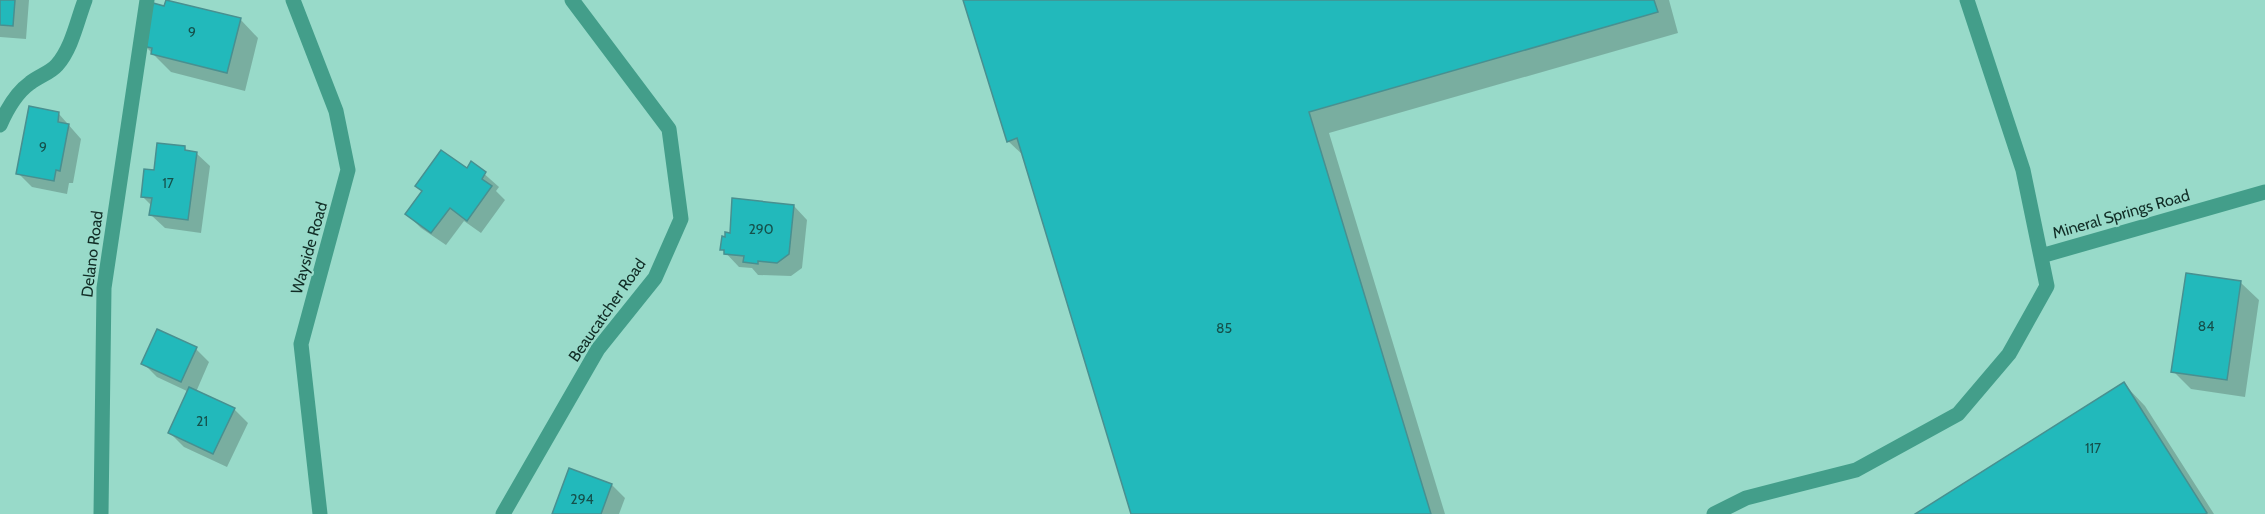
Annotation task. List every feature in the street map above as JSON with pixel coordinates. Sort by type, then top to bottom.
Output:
[{"type":"street","points":[[0,125],[16,96],[29,83],[58,64],[68,48],[85,0]]},
{"type":"street","name":"Delano Road","points":[[101,514],[104,288],[147,0]]},
{"type":"street","name":"Wayside Road","points":[[293,0],[336,111],[348,170],[300,344],[320,514]]},
{"type":"street","name":"Beaucatcher Road","points":[[503,514],[598,349],[655,278],[681,219],[669,129],[572,0]]},
{"type":"street","points":[[1967,0],[2023,170],[2041,256]]},
{"type":"street","name":"Mineral Springs Road","points":[[1714,514],[1746,498],[1856,470],[1958,414],[2008,354],[2047,286],[2041,256],[2265,192]]},
{"type":"building","points":[[0,0],[15,0],[13,26],[0,25]]},
{"type":"building","points":[[166,0],[241,18],[227,73],[151,54],[152,48],[143,46],[153,3],[164,6]]},
{"type":"building","points":[[963,0],[1654,0],[1658,12],[1309,112],[1431,514],[1131,514],[1017,138],[1007,142]]},
{"type":"building","points":[[29,106],[59,112],[58,122],[69,124],[60,171],[56,170],[54,181],[16,174]]},
{"type":"building","points":[[157,143],[185,146],[185,150],[197,152],[188,220],[149,215],[152,198],[141,197],[144,169],[154,170]]},
{"type":"building","points":[[441,150],[467,168],[471,161],[486,172],[482,179],[492,186],[467,221],[450,208],[431,233],[405,214],[422,191],[415,186]]},
{"type":"building","points":[[732,198],[794,205],[789,254],[777,263],[758,261],[758,264],[743,262],[744,256],[724,254],[724,250],[720,250],[722,236],[725,237],[725,232],[730,233]]},
{"type":"building","points":[[2186,273],[2241,281],[2227,380],[2171,372]]},
{"type":"building","points":[[157,329],[197,347],[181,382],[141,364]]},
{"type":"building","points":[[2124,382],[2207,513],[1915,514]]},
{"type":"building","points":[[189,387],[235,408],[213,454],[168,433]]},
{"type":"building","points":[[569,468],[612,484],[601,514],[552,514]]}]
